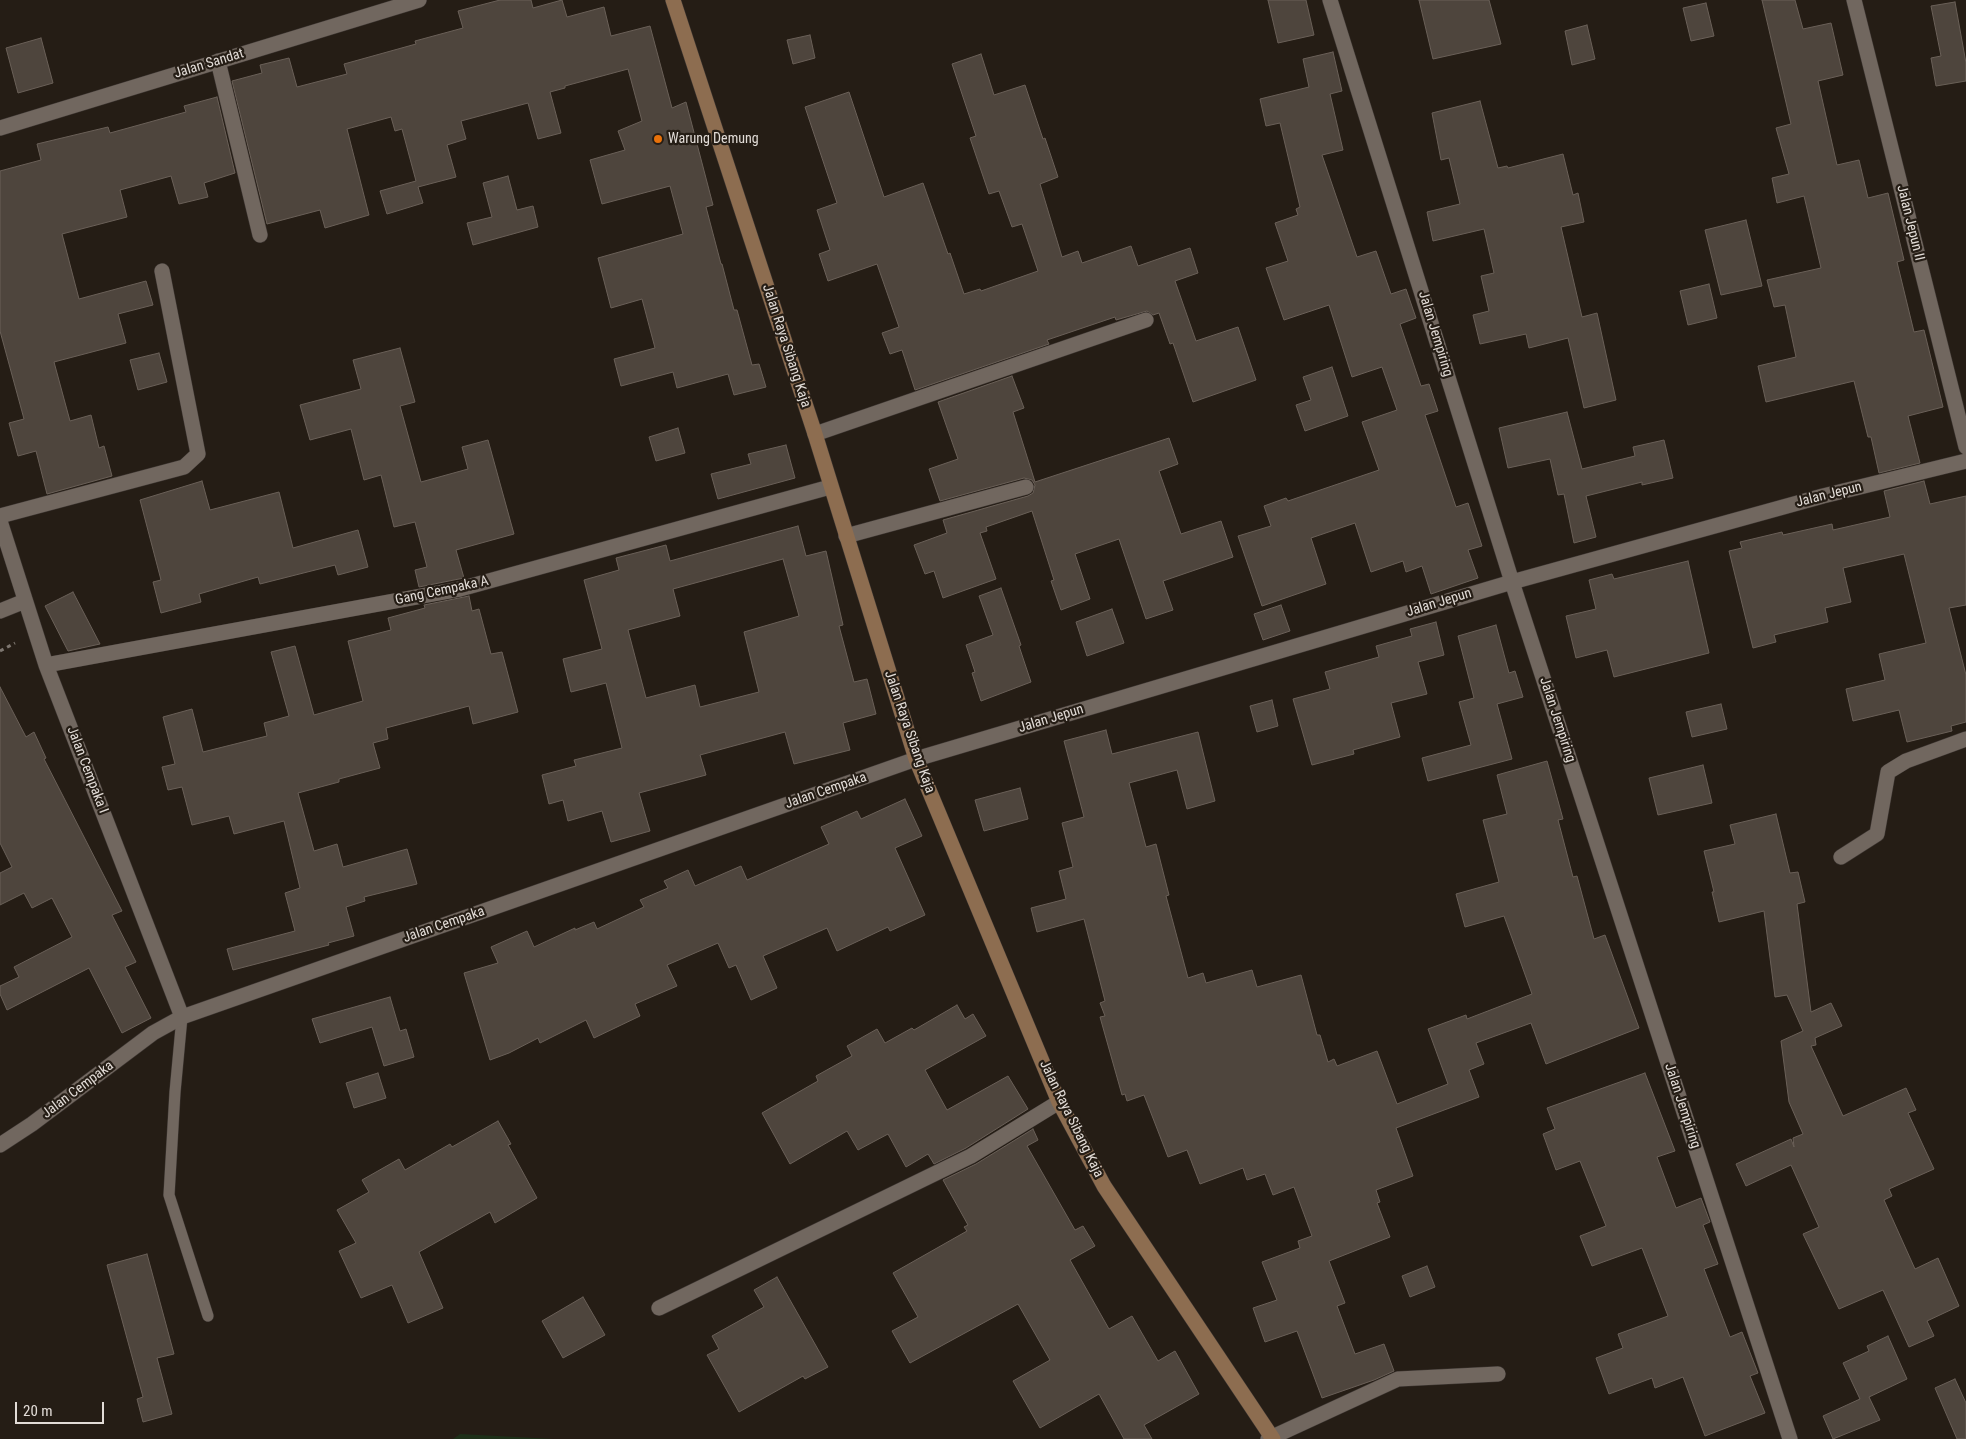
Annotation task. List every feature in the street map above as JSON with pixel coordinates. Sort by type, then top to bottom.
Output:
[{"type":"main road","name":"Jalan Raya Sibang Kaja","points":[[673,0],[814,434],[916,759],[1060,1102],[1104,1186],[1271,1438]]},
{"type":"street","name":"Jalan Sandat","points":[[0,128],[419,0]]},
{"type":"street","name":"Jalan Jempiring","points":[[1330,0],[1512,582],[1790,1439]]},
{"type":"street","name":"Jalan Jepun II","points":[[1854,0],[1966,447]]},
{"type":"street","points":[[218,61],[260,235]]},
{"type":"street","points":[[0,516],[184,467],[198,454],[162,272]]},
{"type":"street","points":[[814,434],[1146,320]]},
{"type":"street","name":"Jalan Jepun","points":[[916,759],[1512,582],[1823,496],[1966,461]]},
{"type":"street","name":"Gang Cempaka A","points":[[46,665],[460,589],[830,486]]},
{"type":"street","points":[[846,536],[1026,487]]},
{"type":"street","name":"Jalan Cempaka I","points":[[0,522],[3,543],[46,665],[182,1017]]},
{"type":"street","points":[[0,611],[25,601]]},
{"type":"street","points":[[1841,857],[1877,834],[1888,772],[1906,761],[1966,738]]},
{"type":"street","name":"Jalan Cempaka","points":[[0,1145],[32,1124],[153,1033],[182,1017],[916,759]]},
{"type":"street","points":[[659,1308],[971,1156],[1060,1102]]},
{"type":"street","points":[[1271,1438],[1398,1379],[1498,1374]]},
{"type":"lane","points":[[182,1017],[175,1092],[169,1195],[208,1316]]},
{"type":"green space","points":[[460,1434],[554,1439],[453,1439]]},
{"type":"building","points":[[500,0],[531,0],[533,8],[562,0],[567,17],[604,7],[611,36],[650,26],[672,108],[686,102],[713,205],[706,207],[721,264],[734,310],[737,310],[752,365],[759,364],[766,387],[734,395],[728,374],[677,388],[673,372],[621,386],[614,359],[655,348],[642,299],[611,308],[598,258],[683,234],[670,186],[602,204],[590,160],[625,150],[618,131],[642,121],[628,69],[565,86],[565,88],[550,92],[561,133],[538,139],[528,103],[461,121],[466,139],[447,145],[456,177],[418,187],[423,203],[387,214],[380,191],[416,181],[402,129],[395,131],[391,117],[347,129],[369,215],[325,228],[320,210],[267,224],[232,81],[262,73],[260,65],[289,58],[297,87],[347,74],[344,64],[416,44],[415,41],[463,28],[458,11]]},
{"type":"building","points":[[1268,0],[1306,0],[1314,35],[1278,43]]},
{"type":"building","points":[[1419,0],[1489,0],[1501,44],[1433,59]]},
{"type":"building","points":[[1762,0],[1795,0],[1803,29],[1831,23],[1843,75],[1818,81],[1837,165],[1859,160],[1868,198],[1888,193],[1904,260],[1897,262],[1914,332],[1924,330],[1943,407],[1908,416],[1920,463],[1879,473],[1871,437],[1868,437],[1854,381],[1766,402],[1758,366],[1796,357],[1785,305],[1774,307],[1767,280],[1821,268],[1804,196],[1777,203],[1772,178],[1789,174],[1776,128],[1791,124]]},
{"type":"building","points":[[1955,2],[1966,63],[1966,81],[1936,86],[1931,58],[1941,56],[1931,6]]},
{"type":"building","points":[[1706,3],[1714,36],[1691,41],[1683,8]]},
{"type":"building","points":[[1587,25],[1595,59],[1572,65],[1565,31]]},
{"type":"building","points":[[810,35],[815,58],[793,64],[787,40]]},
{"type":"building","points":[[41,38],[53,83],[18,93],[6,48]]},
{"type":"building","points":[[1333,52],[1342,91],[1330,94],[1343,150],[1322,155],[1357,257],[1376,251],[1391,294],[1406,289],[1416,318],[1400,324],[1421,386],[1429,384],[1438,411],[1425,415],[1456,507],[1468,503],[1482,546],[1468,550],[1478,578],[1431,594],[1422,566],[1406,572],[1403,561],[1371,572],[1355,523],[1311,538],[1326,584],[1262,606],[1238,536],[1271,526],[1264,506],[1286,498],[1288,501],[1379,470],[1362,422],[1397,410],[1382,367],[1352,377],[1329,305],[1284,320],[1266,268],[1288,261],[1275,223],[1298,215],[1296,209],[1300,207],[1280,123],[1266,126],[1260,99],[1309,87],[1303,59]]},
{"type":"building","points":[[981,54],[994,95],[1025,85],[1058,177],[1040,184],[1062,257],[1078,251],[1082,263],[1131,246],[1138,266],[1190,248],[1198,273],[1175,281],[1196,341],[1238,327],[1256,380],[1193,402],[1173,343],[1170,344],[1159,313],[1153,315],[1147,311],[1116,320],[1115,317],[1047,340],[1049,344],[915,390],[902,350],[890,354],[882,333],[899,327],[877,264],[828,281],[819,254],[830,250],[817,210],[837,203],[805,107],[849,92],[884,197],[923,183],[964,294],[980,289],[981,291],[1038,271],[1022,224],[1012,227],[999,191],[989,194],[970,138],[976,136],[952,64]]},
{"type":"building","points":[[217,97],[235,173],[204,183],[208,197],[179,204],[171,176],[120,190],[127,217],[62,234],[79,299],[146,281],[153,305],[118,314],[126,343],[54,362],[70,421],[91,415],[99,448],[104,446],[112,476],[47,494],[36,451],[18,456],[9,423],[24,419],[0,331],[0,171],[41,160],[37,144],[108,127],[110,133],[186,112],[184,106]]},
{"type":"building","points":[[1480,101],[1498,168],[1507,166],[1508,168],[1563,154],[1573,195],[1578,193],[1584,222],[1561,227],[1582,317],[1597,313],[1616,400],[1584,408],[1568,338],[1529,348],[1526,334],[1480,344],[1473,315],[1489,311],[1481,276],[1494,273],[1484,229],[1433,241],[1427,212],[1460,204],[1449,158],[1441,160],[1432,113]]},
{"type":"building","points":[[508,176],[517,210],[533,206],[538,227],[473,245],[467,223],[492,217],[483,183]]},
{"type":"building","points":[[1746,220],[1762,286],[1721,295],[1705,230]]},
{"type":"building","points":[[1709,284],[1717,318],[1688,325],[1680,291]]},
{"type":"building","points":[[400,348],[415,402],[400,406],[421,482],[468,469],[462,447],[488,440],[514,534],[456,550],[464,578],[419,587],[415,570],[427,567],[415,522],[394,527],[381,475],[364,480],[351,429],[310,440],[300,405],[361,389],[353,360]]},
{"type":"building","points":[[159,353],[167,382],[138,390],[130,360]]},
{"type":"building","points":[[1332,367],[1348,416],[1305,431],[1296,405],[1311,400],[1303,377]]},
{"type":"building","points":[[1012,376],[1024,408],[1013,412],[1035,482],[1169,438],[1178,464],[1159,471],[1181,534],[1221,521],[1233,557],[1163,581],[1173,610],[1146,619],[1119,539],[1075,554],[1090,599],[1061,610],[1051,581],[1054,580],[1032,511],[986,527],[987,531],[980,533],[996,579],[943,598],[934,571],[925,574],[914,545],[947,533],[943,520],[1028,496],[1033,493],[1035,485],[1032,480],[1024,478],[940,501],[929,469],[958,459],[938,402]]},
{"type":"building","points":[[1567,412],[1582,469],[1635,456],[1633,447],[1664,440],[1673,478],[1642,485],[1642,482],[1586,496],[1596,537],[1574,543],[1564,494],[1558,495],[1550,459],[1508,468],[1499,428]]},
{"type":"building","points":[[678,428],[685,453],[656,461],[649,437]]},
{"type":"building","points":[[786,445],[795,478],[718,499],[711,474],[751,464],[748,454]]},
{"type":"building","points":[[202,481],[210,510],[279,492],[293,548],[358,530],[368,567],[338,575],[335,565],[260,584],[258,577],[199,594],[201,602],[161,613],[153,582],[161,580],[140,500]]},
{"type":"building","points":[[1924,481],[1930,504],[1966,496],[1966,605],[1949,608],[1966,675],[1966,722],[1951,726],[1952,731],[1907,742],[1899,710],[1853,721],[1846,689],[1885,680],[1879,654],[1926,643],[1904,554],[1843,568],[1851,602],[1825,608],[1828,622],[1774,635],[1776,642],[1753,648],[1729,551],[1742,548],[1740,542],[1782,532],[1783,535],[1832,524],[1833,530],[1890,517],[1884,491]]},
{"type":"building","points":[[798,526],[806,556],[826,551],[843,625],[839,626],[854,682],[867,679],[876,714],[843,723],[850,750],[794,764],[785,732],[700,755],[706,775],[639,793],[650,831],[611,842],[602,811],[568,821],[563,800],[549,804],[542,775],[576,766],[574,760],[622,748],[606,683],[571,692],[563,659],[602,649],[584,580],[619,570],[616,558],[666,545],[670,561]],"holes":[[[783,559],[799,616],[744,632],[759,692],[700,707],[695,685],[646,698],[628,630],[680,616],[673,589]]]},
{"type":"building","points":[[1688,561],[1709,653],[1614,677],[1607,650],[1576,658],[1566,616],[1596,609],[1589,580],[1612,574],[1614,579]]},
{"type":"building","points":[[1001,588],[1021,645],[1019,646],[1031,682],[981,701],[972,673],[975,672],[966,645],[993,635],[979,596]]},
{"type":"building","points":[[73,592],[100,644],[68,651],[45,606]]},
{"type":"building","points":[[469,596],[472,611],[479,609],[491,654],[502,652],[518,712],[473,724],[469,706],[386,728],[388,739],[373,743],[380,768],[298,793],[314,851],[337,844],[343,867],[407,849],[417,884],[364,897],[365,901],[346,907],[354,936],[328,943],[329,945],[233,970],[227,949],[295,931],[285,893],[300,888],[284,821],[234,834],[229,816],[192,825],[182,787],[168,790],[162,767],[175,764],[163,717],[192,709],[203,752],[267,736],[264,723],[289,716],[271,652],[295,646],[314,715],[363,701],[348,641],[391,630],[388,618],[425,608],[424,605]]},
{"type":"building","points":[[1281,605],[1290,631],[1263,640],[1254,614]]},
{"type":"building","points":[[1112,609],[1124,643],[1087,656],[1076,622]]},
{"type":"building","points":[[1436,622],[1444,655],[1418,662],[1427,694],[1391,703],[1400,737],[1353,750],[1354,754],[1312,765],[1293,699],[1330,689],[1325,672],[1379,657],[1376,646],[1412,636],[1410,629]]},
{"type":"building","points":[[1496,625],[1509,673],[1515,671],[1523,697],[1497,704],[1512,759],[1428,781],[1422,758],[1471,745],[1459,702],[1474,698],[1458,636]]},
{"type":"building","points":[[0,687],[26,737],[34,732],[46,758],[44,759],[122,911],[112,915],[136,962],[125,967],[151,1018],[122,1033],[89,968],[7,1010],[0,994],[0,986],[19,977],[14,967],[72,937],[52,898],[32,908],[24,893],[0,905],[0,873],[12,867],[0,843]]},
{"type":"building","points":[[1272,700],[1278,726],[1257,732],[1250,706]]},
{"type":"building","points":[[1721,704],[1727,729],[1692,737],[1686,712]]},
{"type":"building","points":[[1106,730],[1112,754],[1198,732],[1215,801],[1187,809],[1177,770],[1129,783],[1146,847],[1156,844],[1169,895],[1166,896],[1188,978],[1203,973],[1206,983],[1252,970],[1257,987],[1301,975],[1317,1035],[1320,1035],[1328,1062],[1334,1059],[1337,1066],[1377,1051],[1397,1104],[1448,1084],[1428,1029],[1466,1015],[1467,1019],[1532,994],[1504,916],[1465,927],[1456,894],[1499,882],[1483,820],[1507,814],[1497,775],[1547,761],[1563,819],[1558,820],[1573,877],[1577,876],[1594,939],[1605,935],[1639,1028],[1546,1064],[1531,1023],[1476,1043],[1484,1064],[1469,1070],[1479,1097],[1396,1128],[1413,1176],[1376,1190],[1380,1202],[1377,1203],[1390,1237],[1329,1261],[1345,1303],[1337,1306],[1355,1354],[1384,1344],[1394,1371],[1374,1380],[1322,1398],[1297,1331],[1265,1342],[1253,1308],[1277,1300],[1262,1262],[1300,1248],[1298,1241],[1312,1236],[1294,1187],[1273,1195],[1265,1174],[1247,1180],[1243,1168],[1200,1184],[1187,1150],[1168,1157],[1144,1095],[1127,1101],[1125,1094],[1122,1095],[1100,1017],[1105,1016],[1100,1003],[1105,1001],[1084,919],[1037,932],[1031,908],[1066,899],[1059,871],[1073,867],[1062,823],[1084,817],[1064,741]]},
{"type":"building","points":[[1703,765],[1712,803],[1658,815],[1649,778]]},
{"type":"building","points":[[1020,788],[1028,819],[984,831],[975,800]]},
{"type":"building","points":[[905,799],[922,836],[895,848],[925,915],[890,931],[888,927],[837,951],[827,928],[763,956],[777,988],[751,1000],[736,965],[729,968],[718,943],[667,965],[677,986],[635,1004],[640,1016],[594,1038],[586,1020],[540,1043],[538,1038],[509,1053],[490,1060],[464,973],[498,963],[491,947],[527,931],[534,947],[575,928],[575,930],[594,922],[597,929],[644,907],[640,900],[668,888],[664,881],[688,870],[695,886],[741,866],[747,880],[829,844],[821,827],[857,811],[861,819]]},
{"type":"building","points":[[1776,814],[1790,873],[1798,872],[1805,902],[1797,904],[1811,1012],[1831,1003],[1842,1026],[1815,1038],[1816,1045],[1811,1046],[1843,1116],[1906,1088],[1916,1110],[1908,1113],[1934,1169],[1889,1189],[1892,1196],[1884,1200],[1915,1269],[1938,1258],[1959,1306],[1927,1321],[1934,1336],[1909,1347],[1883,1290],[1839,1309],[1803,1234],[1819,1227],[1791,1165],[1746,1186],[1736,1164],[1791,1139],[1794,1147],[1793,1138],[1803,1134],[1789,1102],[1781,1041],[1803,1031],[1787,995],[1775,997],[1764,911],[1719,922],[1704,851],[1735,844],[1730,825]]},
{"type":"building","points":[[390,997],[400,1031],[406,1029],[414,1057],[384,1066],[372,1027],[320,1043],[312,1019]]},
{"type":"building","points":[[957,1005],[965,1019],[973,1014],[986,1036],[925,1070],[947,1110],[1008,1076],[1028,1109],[966,1148],[934,1164],[928,1154],[906,1167],[888,1134],[858,1150],[847,1131],[790,1164],[762,1113],[818,1081],[816,1076],[852,1056],[847,1046],[877,1029],[885,1043],[912,1028],[914,1030]]},
{"type":"building","points":[[378,1073],[386,1098],[354,1108],[346,1083]]},
{"type":"building","points":[[1645,1073],[1675,1151],[1657,1157],[1676,1208],[1701,1198],[1710,1222],[1703,1225],[1718,1264],[1704,1269],[1730,1337],[1742,1332],[1758,1373],[1750,1376],[1765,1413],[1705,1436],[1683,1377],[1655,1388],[1652,1378],[1609,1394],[1596,1358],[1623,1348],[1618,1334],[1668,1316],[1642,1248],[1592,1266],[1580,1236],[1606,1226],[1580,1161],[1556,1170],[1543,1134],[1555,1129],[1547,1108]]},
{"type":"building","points":[[498,1121],[511,1144],[508,1145],[537,1198],[495,1223],[490,1212],[419,1252],[443,1308],[408,1323],[392,1285],[361,1298],[339,1251],[356,1243],[337,1210],[369,1192],[362,1180],[399,1159],[405,1170],[450,1144],[452,1147]]},
{"type":"building","points":[[1033,1129],[1038,1140],[1027,1146],[1075,1230],[1083,1226],[1095,1246],[1070,1260],[1109,1329],[1132,1316],[1158,1361],[1175,1351],[1199,1394],[1144,1425],[1152,1439],[1124,1439],[1099,1394],[1040,1428],[1013,1381],[1050,1360],[1018,1304],[910,1363],[892,1331],[918,1317],[893,1273],[967,1231],[964,1227],[968,1225],[943,1180],[976,1164]]},
{"type":"building","points":[[147,1254],[174,1354],[157,1358],[172,1414],[143,1422],[137,1399],[143,1397],[107,1265]]},
{"type":"building","points":[[1427,1266],[1435,1287],[1410,1297],[1402,1276]]},
{"type":"building","points":[[777,1277],[828,1367],[805,1379],[803,1376],[739,1412],[707,1355],[719,1349],[712,1336],[764,1307],[754,1290]]},
{"type":"building","points":[[583,1297],[605,1335],[563,1358],[542,1321]]},
{"type":"building","points":[[1888,1336],[1907,1379],[1869,1397],[1880,1420],[1833,1439],[1823,1416],[1860,1399],[1843,1363],[1869,1351],[1867,1346]]},
{"type":"building","points":[[1955,1379],[1966,1403],[1966,1439],[1957,1439],[1935,1388]]},
{"type":"place","name":"Warung Demung","points":[[658,139]]}]
